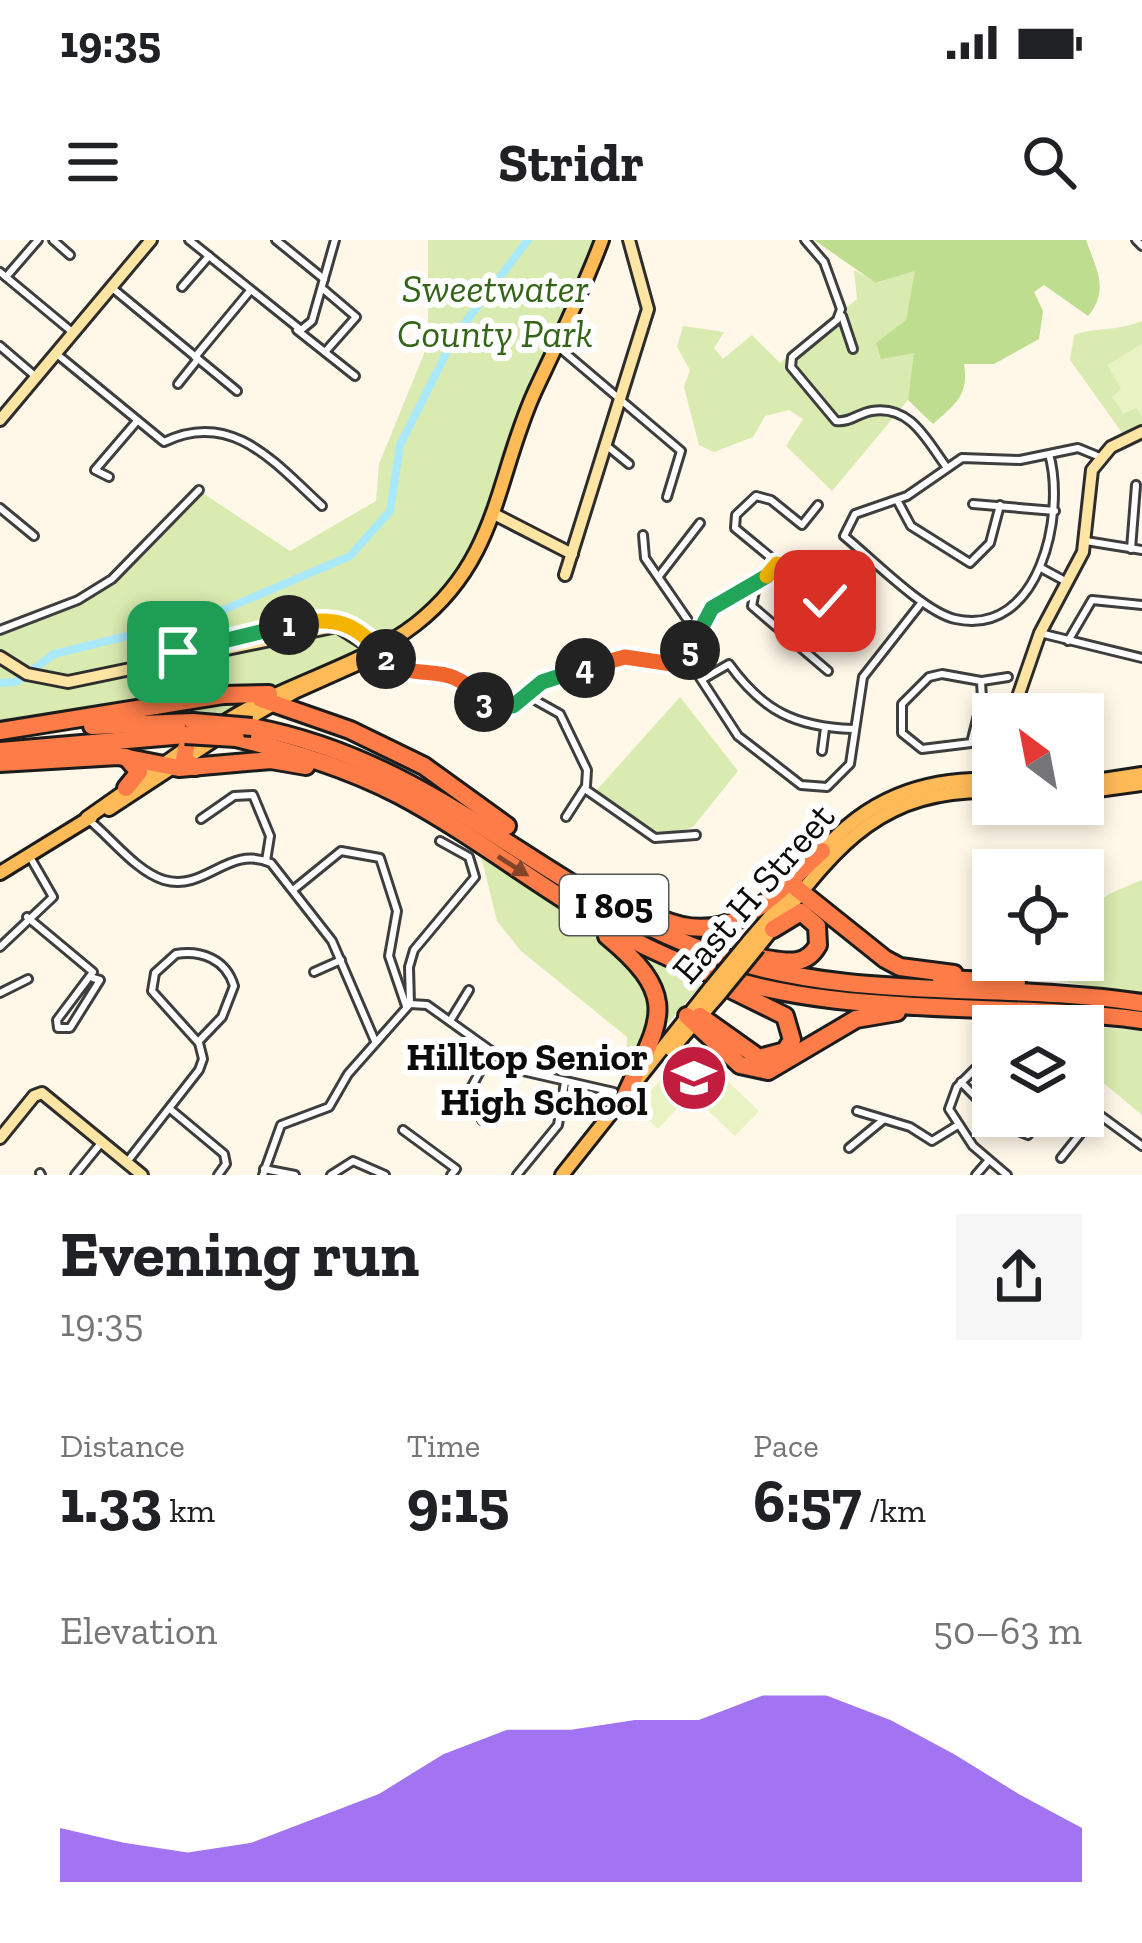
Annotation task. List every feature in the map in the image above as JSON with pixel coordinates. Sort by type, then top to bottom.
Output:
[{"type":"highway","points":[[0,731],[255,709],[293,714],[350,730],[424,766],[628,904],[699,941],[753,949],[855,975],[972,979]]},
{"type":"highway","name":"I 805","points":[[255,709],[430,790],[594,894],[714,955],[838,984],[1094,995],[1142,1003]]},
{"type":"highway","name":"I 805","points":[[0,751],[183,752],[255,709]]},
{"type":"highway","name":"I 805","points":[[255,709],[334,765],[404,798],[637,944],[678,961],[795,994],[1142,1020]]},
{"type":"highway","name":"I 805","points":[[0,731],[183,752]]},
{"type":"highway","points":[[326,743],[408,772],[507,826]]},
{"type":"highway","points":[[0,763],[183,752],[294,763],[404,798]]},
{"type":"highway","points":[[125,756],[139,771],[126,788]]},
{"type":"highway","points":[[628,904],[687,928],[741,922],[822,851]]},
{"type":"highway","points":[[798,889],[869,950],[900,967],[972,979]]},
{"type":"highway","points":[[550,890],[638,961],[656,996],[653,1043],[618,1097]]},
{"type":"highway","points":[[753,949],[788,963],[808,959],[818,945],[817,926],[801,912],[773,929]]},
{"type":"highway","points":[[678,961],[691,973],[780,1012],[791,1026],[792,1040],[775,1056],[759,1058],[693,1018]]},
{"type":"highway","points":[[994,981],[1080,989],[1094,995]]},
{"type":"highway","points":[[693,1018],[740,1065],[767,1071],[856,1019],[970,1008]]},
{"type":"main road","points":[[87,818],[126,788],[255,709],[425,626],[449,602],[499,516],[555,344],[602,240]]},
{"type":"main road","points":[[0,873],[183,752]]},
{"type":"main road","points":[[1104,779],[1142,774]]},
{"type":"main road","name":"East H Street","points":[[562,1175],[618,1097],[652,1066],[773,929],[822,851],[862,814],[895,795],[945,781],[972,780]]},
{"type":"main road","points":[[1104,790],[1142,784]]},
{"type":"main road","name":"East H Street","points":[[753,949],[798,889],[851,835],[889,809],[929,795],[972,792]]},
{"type":"street","points":[[38,240],[3,274],[72,333]]},
{"type":"street","points":[[53,240],[70,255]]},
{"type":"street","points":[[189,240],[356,376]]},
{"type":"street","points":[[276,240],[356,317],[325,352]]},
{"type":"street","points":[[296,329],[306,329],[312,321],[334,240]]},
{"type":"street","points":[[565,575],[577,524],[622,401],[649,299],[628,240]]},
{"type":"street","points":[[805,240],[824,262],[853,349]]},
{"type":"street","points":[[0,419],[147,241]]},
{"type":"street","points":[[182,287],[209,256]]},
{"type":"street","points":[[111,287],[237,392]]},
{"type":"street","points":[[178,384],[249,292]]},
{"type":"street","points":[[841,312],[792,357],[791,367],[840,423],[868,411],[896,412],[918,427],[945,465]]},
{"type":"street","points":[[555,344],[681,451],[667,497]]},
{"type":"street","points":[[0,346],[35,376]]},
{"type":"street","points":[[55,353],[164,442],[214,429],[235,433],[322,506]]},
{"type":"street","points":[[109,477],[95,470],[137,420]]},
{"type":"street","points":[[1019,693],[1040,633],[1086,541],[1087,484],[1100,457],[1142,432]]},
{"type":"street","points":[[607,446],[629,464]]},
{"type":"street","points":[[1049,454],[1055,511],[1041,568],[1015,599],[987,618],[955,619],[923,601],[844,536],[855,514],[897,500],[945,465],[968,457],[1020,460],[1049,454],[1078,448],[1100,457]]},
{"type":"street","points":[[1131,549],[1136,485]]},
{"type":"street","points":[[0,630],[78,600],[112,579],[200,490]]},
{"type":"street","points":[[818,505],[802,525],[761,496],[736,515],[736,530],[860,631]]},
{"type":"street","points":[[897,500],[911,526],[970,563],[990,543],[1000,506]]},
{"type":"street","points":[[973,504],[1055,511]]},
{"type":"street","points":[[0,508],[34,536]]},
{"type":"street","points":[[499,516],[572,554]]},
{"type":"street","points":[[659,576],[700,524]]},
{"type":"street","points":[[644,535],[645,558],[696,632]]},
{"type":"street","points":[[1086,541],[1142,550]]},
{"type":"street","points":[[0,657],[37,678],[63,679],[316,620],[352,625],[404,668],[462,678],[493,706],[513,706],[545,680],[612,658],[672,664],[686,656],[696,632],[720,601],[756,586],[777,564]]},
{"type":"street","points":[[1041,568],[1069,583]]},
{"type":"street","points":[[756,586],[753,607],[829,671]]},
{"type":"street","points":[[695,670],[738,736],[805,787],[827,787],[844,775],[866,671],[923,601]]},
{"type":"street","points":[[1068,642],[1090,602],[1142,605]]},
{"type":"street","points":[[1040,633],[1142,658]]},
{"type":"street","points":[[704,679],[729,664],[764,705],[792,721],[853,729]]},
{"type":"street","points":[[972,739],[962,747],[922,749],[900,729],[902,704],[929,677],[981,681],[1008,677]]},
{"type":"street","points":[[981,681],[982,693]]},
{"type":"street","points":[[526,694],[562,717],[586,770],[584,789],[566,818]]},
{"type":"street","points":[[822,751],[825,728]]},
{"type":"street","points":[[584,789],[655,838],[695,835]]},
{"type":"street","points":[[201,818],[234,796],[253,795],[270,836],[266,860]]},
{"type":"street","points":[[87,818],[166,880],[192,880],[234,858],[266,860],[293,890],[341,960],[375,1033],[374,1043]]},
{"type":"street","points":[[295,1175],[263,1172],[281,1125],[329,1107],[374,1043],[408,1005],[414,950],[475,877],[469,857],[440,841]]},
{"type":"street","points":[[293,890],[341,851],[380,858],[398,911],[389,956],[408,1005]]},
{"type":"street","points":[[0,947],[54,894],[30,857]]},
{"type":"street","points":[[27,917],[93,978],[99,984],[69,1029],[57,1027],[93,978]]},
{"type":"street","points":[[127,1162],[200,1070],[203,1059],[198,1042],[152,991],[155,973],[180,952],[219,962],[234,986],[222,1017],[198,1042]]},
{"type":"street","points":[[314,972],[341,960]]},
{"type":"street","points":[[0,994],[28,979]]},
{"type":"street","points":[[450,1021],[470,991]]},
{"type":"street","points":[[408,1005],[427,1005],[520,1071],[618,1097]]},
{"type":"street","points":[[482,1120],[471,1088],[491,1051]]},
{"type":"street","points":[[972,1072],[949,1106],[958,1125],[1007,1175]]},
{"type":"street","points":[[517,1175],[560,1121],[566,1082]]},
{"type":"street","points":[[962,1082],[972,1093]]},
{"type":"street","points":[[0,1138],[40,1093],[142,1175]]},
{"type":"street","points":[[867,1100],[857,1112],[860,1120],[881,1118],[932,1141],[958,1125]]},
{"type":"street","points":[[170,1109],[224,1154],[226,1164],[218,1175]]},
{"type":"street","points":[[1061,1158],[1097,1112],[1142,1146]]},
{"type":"street","points":[[849,1148],[881,1118]]},
{"type":"street","points":[[403,1130],[454,1172]]},
{"type":"street","points":[[75,1175],[101,1143]]},
{"type":"street","points":[[976,1175],[989,1160]]},
{"type":"street","points":[[331,1175],[353,1161],[385,1175]]},
{"type":"green space","name":"Sweetwater County Park","points":[[428,240],[602,240],[555,344],[495,526],[423,623],[236,721],[177,717],[0,731],[0,631],[113,579],[201,492],[290,551],[376,501],[379,464],[428,344]]},
{"type":"green space","points":[[814,240],[1086,240],[1100,288],[1088,316],[1044,285],[1034,292],[1043,311],[1039,339],[994,364],[964,364],[959,398],[933,424],[908,400],[914,353],[881,359],[876,343],[906,320],[915,271],[876,283]]},
{"type":"green space","points":[[854,270],[878,283],[916,270],[906,320],[915,353],[908,400],[832,491],[786,446],[803,419],[789,410],[765,416],[753,437],[714,452],[699,445],[684,387],[690,370],[677,347],[683,326],[724,332],[714,348],[723,359],[752,335],[780,363],[857,299]]},
{"type":"green space","points":[[1142,321],[1142,425],[1123,434],[1070,360],[1074,335]]},
{"type":"green space","points":[[1142,344],[1142,416],[1136,408],[1123,414],[1112,397],[1121,389],[1107,365]]},
{"type":"green space","points":[[680,697],[738,771],[693,827],[663,835],[595,792]]},
{"type":"green space","points":[[481,856],[701,985],[626,1072],[627,1037],[521,951],[497,921]]},
{"type":"green space","points":[[1142,880],[1142,994],[1058,981],[1104,981],[1104,898]]},
{"type":"green space","points":[[1104,1028],[1142,1031],[1142,1115],[1104,1083]]},
{"type":"green space","points":[[671,1069],[693,1091],[658,1129],[635,1107]]},
{"type":"green space","points":[[716,1070],[759,1111],[735,1136],[692,1095]]},
{"type":"waterway","points":[[0,683],[16,682],[54,654],[209,616],[350,556],[390,511],[400,445],[455,336],[528,240]]},
{"type":"place","name":"Hilltop Senior High School","points":[[694,1078]]},
{"type":"route","points":[[178,652],[316,620],[339,620],[369,636],[391,664],[462,678],[486,703],[505,707],[513,706],[545,680],[612,658],[631,657],[664,666],[676,663],[688,652],[712,608],[730,594],[761,583],[777,564],[825,601]]}]
